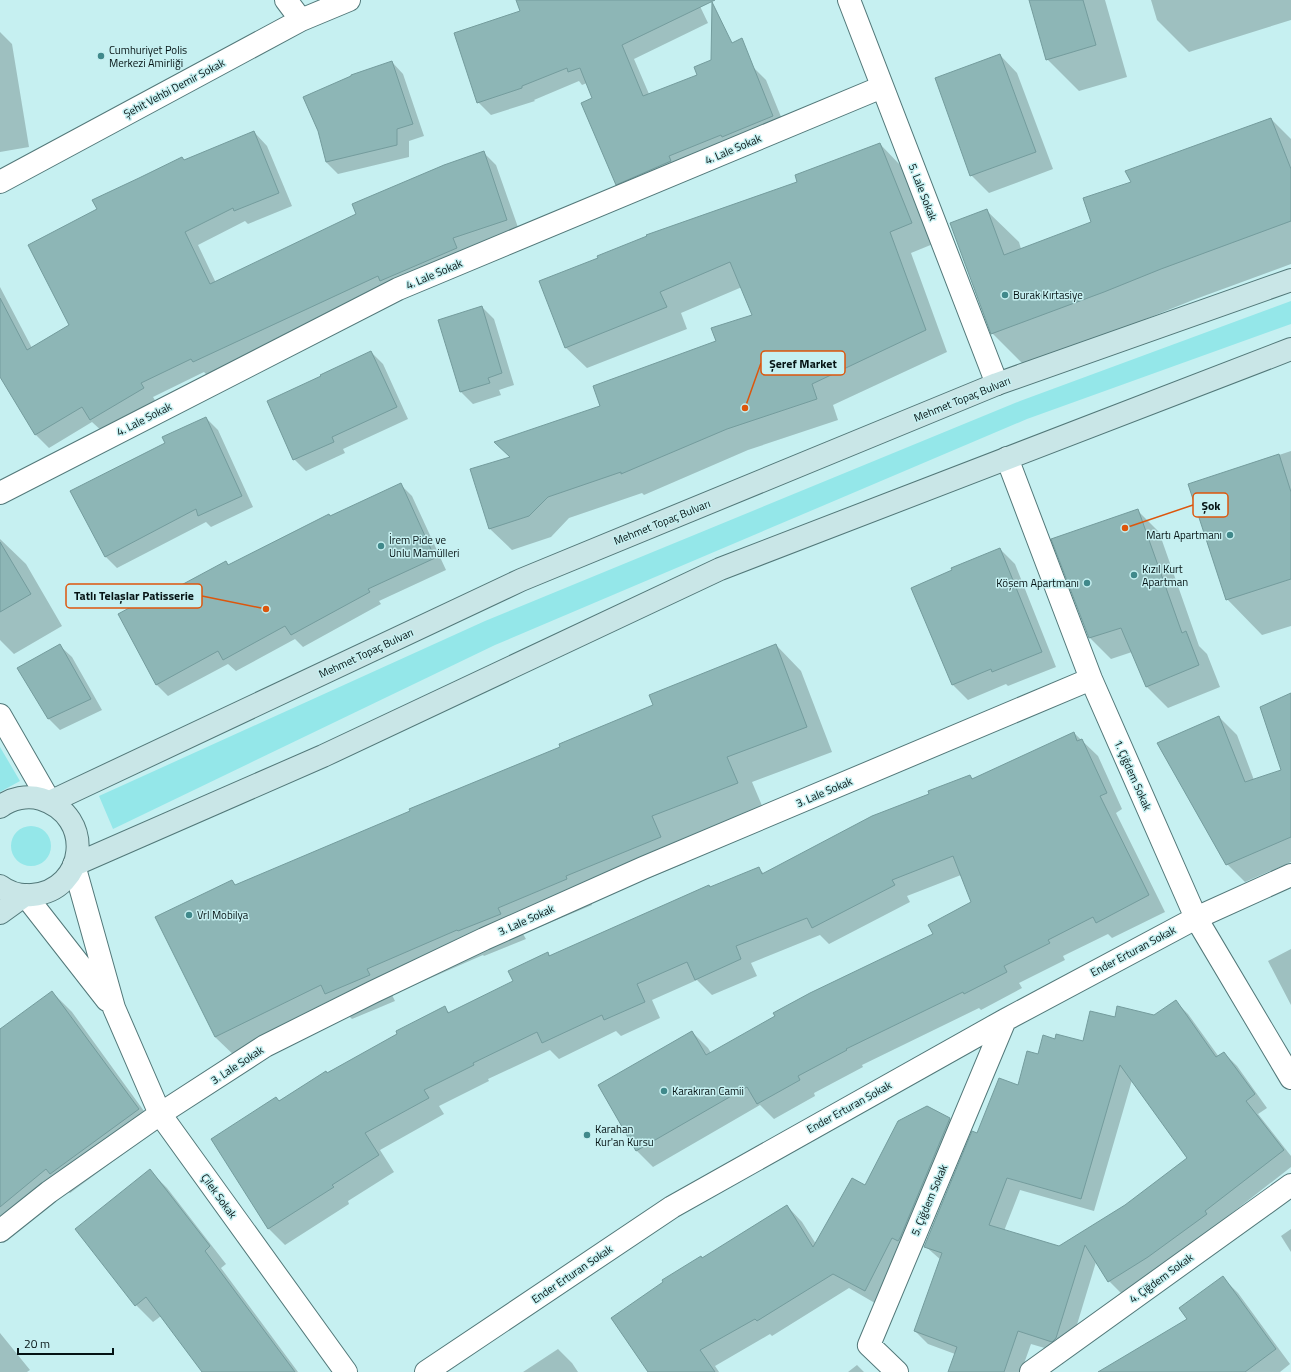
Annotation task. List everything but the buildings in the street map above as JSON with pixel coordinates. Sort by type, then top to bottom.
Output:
[{"type":"main road","name":"Mehmet Topaç Bulvarı","points":[[50,802],[521,580],[997,384],[1291,280]]},
{"type":"main road","points":[[74,865],[323,756],[720,569],[1291,349]]},
{"type":"main road","points":[[0,807],[19,798],[34,797],[50,802],[60,808],[69,818],[75,829],[77,841],[77,853],[74,865],[66,878],[54,888],[40,894],[25,895],[14,893],[0,886]]},
{"type":"main road","points":[[0,913],[25,895]]},
{"type":"street","points":[[286,0],[301,20]]},
{"type":"street","name":"Şehit Vehbi Demir Sokak","points":[[0,182],[301,20],[349,0]]},
{"type":"street","name":"5. Lale Sokak","points":[[849,0],[997,384]]},
{"type":"street","name":"4. Lale Sokak","points":[[0,493],[398,289],[882,87]]},
{"type":"street","name":"1. Çiğdem Sokak","points":[[1007,458],[1091,679],[1196,918],[1291,1078]]},
{"type":"street","name":"3. Lale Sokak","points":[[0,1231],[49,1192],[160,1114],[265,1046],[373,992],[643,868],[1091,679]]},
{"type":"street","points":[[0,715],[50,802]]},
{"type":"street","points":[[74,865],[114,1008]]},
{"type":"street","name":"Ender Erturan Sokak","points":[[426,1372],[672,1207],[1005,1020],[1196,918],[1291,875]]},
{"type":"street","points":[[25,895],[114,1008]]},
{"type":"street","name":"Çilek Sokak","points":[[114,1008],[160,1114],[346,1372]]},
{"type":"street","name":"5. Çiğdem Sokak","points":[[897,1372],[869,1345],[1005,1020]]},
{"type":"street","name":"4. Çiğdem Sokak","points":[[1031,1372],[1291,1185]]},
{"type":"shaded area","points":[[1291,301],[1291,324],[1027,419],[495,645],[113,829],[99,796],[485,621],[1020,401]]},
{"type":"shaded area","points":[[0,747],[20,781],[0,792]]},
{"type":"shaded area","points":[[31,826],[45,832],[51,846],[45,860],[31,866],[17,860],[11,846],[17,832]]},
{"type":"place","name":"Cumhuriyet Polis Merkezi Amirliği","points":[[101,56]]},
{"type":"place","name":"Burak Kırtasiye","points":[[1005,295]]},
{"type":"place","name":"Şeref Market","points":[[745,408]]},
{"type":"place","name":"Şok","points":[[1125,528]]},
{"type":"place","name":"Martı Apartmanı","points":[[1230,535]]},
{"type":"place","name":"İrem Pide ve Unlu Mamülleri","points":[[381,546]]},
{"type":"place","name":"Kızıl Kurt Apartman","points":[[1134,575]]},
{"type":"place","name":"Köşem Apartmanı","points":[[1087,583]]},
{"type":"place","name":"Tatlı Telaşlar Patisserie","points":[[266,609]]},
{"type":"place","name":"Vrl Mobilya","points":[[189,915]]},
{"type":"place","name":"Karakıran Camii","points":[[664,1091]]},
{"type":"place","name":"Karahan Kur'an Kursu","points":[[587,1135]]}]
